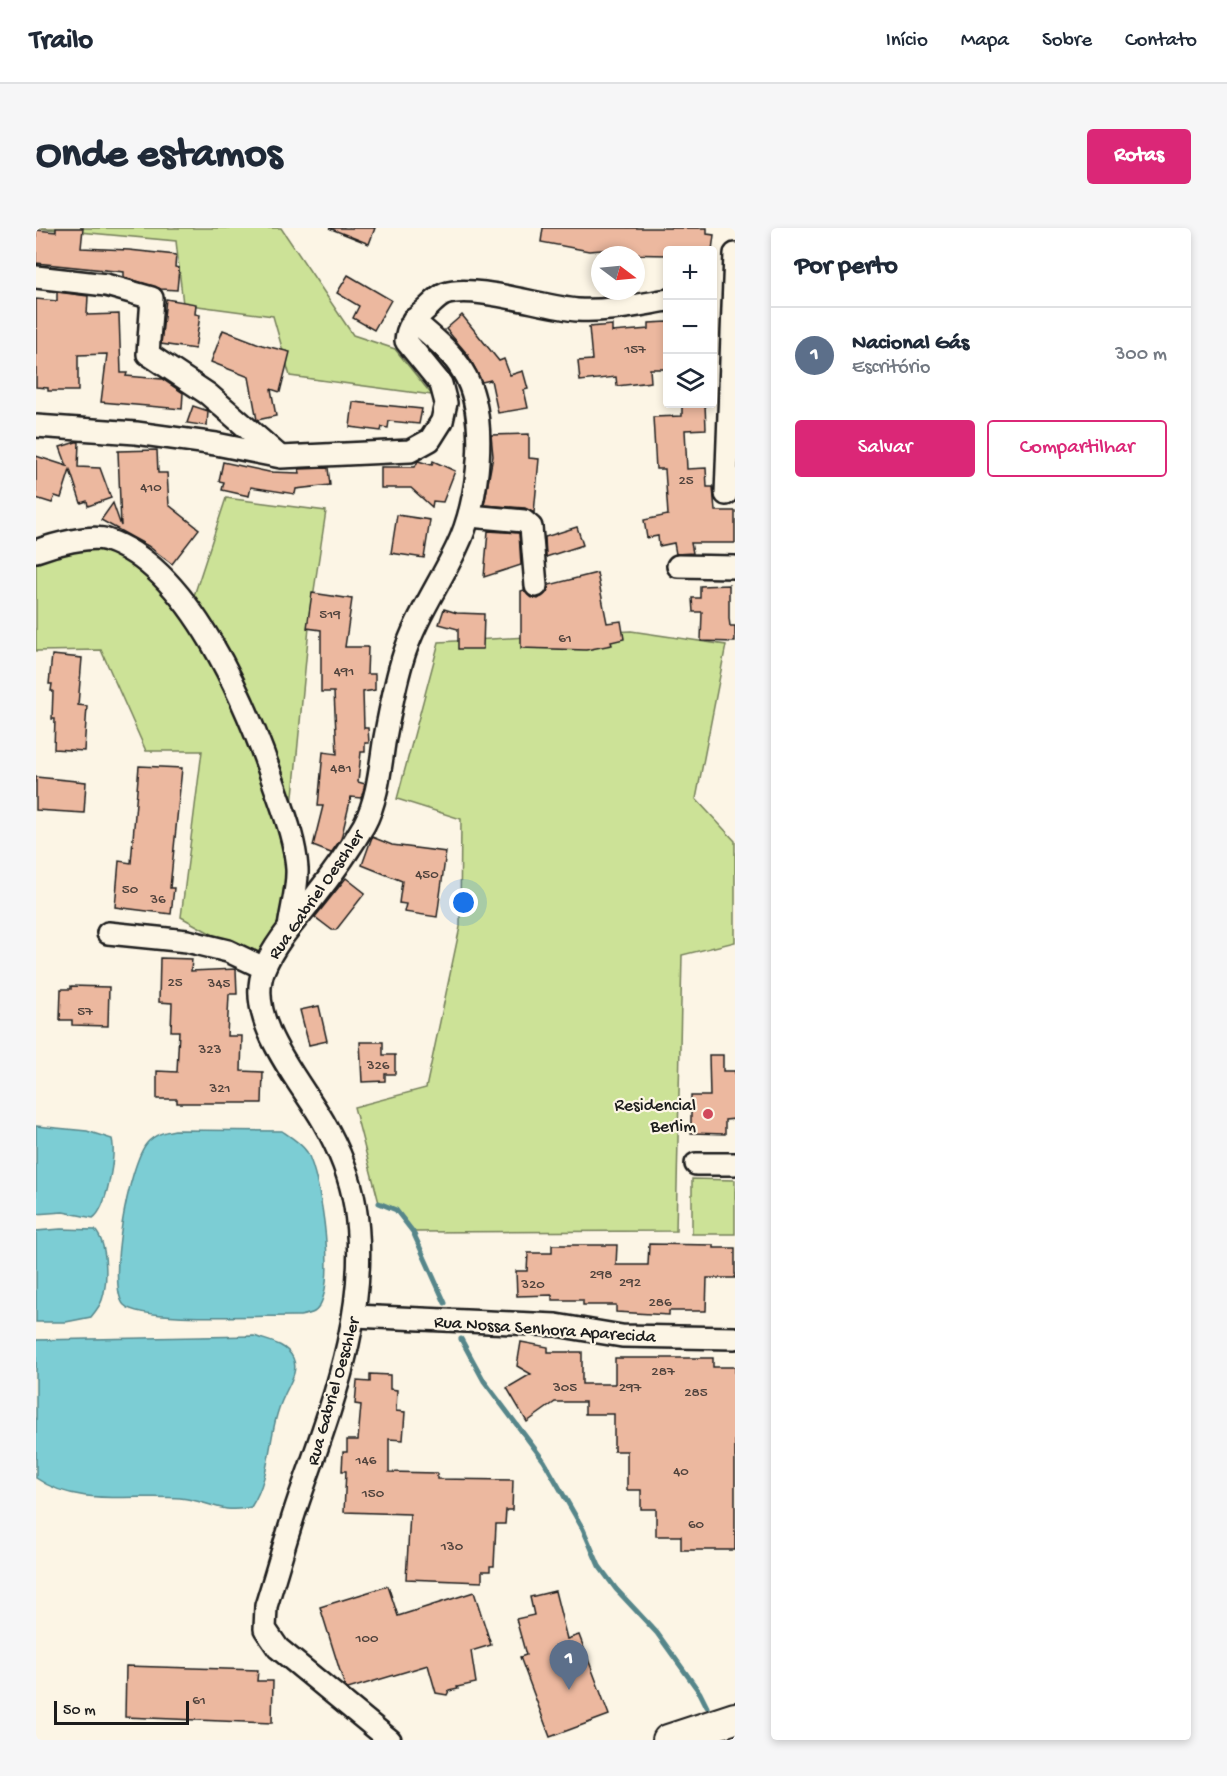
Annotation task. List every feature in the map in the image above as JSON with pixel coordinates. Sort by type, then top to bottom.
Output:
[{"type":"main road","points":[[668,1740],[735,1718]]},
{"type":"street","points":[[726,494],[732,407],[726,290],[735,254]]},
{"type":"street","points":[[36,277],[106,285],[152,298],[148,354],[208,394],[280,457]]},
{"type":"street","points":[[36,426],[136,433],[216,444],[280,457],[410,451],[430,440],[442,421],[446,403],[441,384],[406,341],[406,330],[413,320],[441,296],[452,292],[576,310],[599,310],[663,301]]},
{"type":"street","name":"Rua Gabriel Oeschler","points":[[390,1740],[278,1648],[265,1629],[266,1606],[330,1408],[354,1316],[360,1267],[359,1234],[344,1162],[334,1141],[276,1049],[269,1030],[260,989],[264,968],[289,929],[333,873],[366,821],[377,785],[390,711],[403,658],[420,617],[458,545],[470,516],[478,439],[475,402],[464,373],[447,351],[413,320]]},
{"type":"street","points":[[470,516],[524,521],[531,527],[536,586]]},
{"type":"street","points":[[36,551],[59,542],[106,539],[144,561],[170,585],[227,666],[254,724],[292,835],[297,872],[289,929]]},
{"type":"street","points":[[678,566],[735,567]]},
{"type":"street","points":[[108,933],[187,941],[228,951],[264,968]]},
{"type":"street","points":[[696,1164],[735,1164]]},
{"type":"street","name":"Rua Nossa Senhora Aparecida","points":[[354,1316],[556,1325],[622,1336],[735,1338]]},
{"type":"green space","points":[[36,228],[281,228],[353,335],[395,349],[432,395],[290,376],[273,316],[183,304],[176,241]]},
{"type":"green space","points":[[226,498],[326,511],[310,617],[289,838],[285,916],[257,959],[181,917],[202,751],[146,751],[101,650],[36,651],[36,555],[105,544],[140,563],[188,614]]},
{"type":"green space","points":[[631,631],[726,645],[696,799],[735,841],[735,942],[682,955],[676,1231],[413,1232],[396,1210],[379,1203],[354,1107],[426,1088],[460,927],[461,819],[397,799],[439,642]]},
{"type":"green space","points":[[692,1179],[735,1180],[735,1234],[692,1234]]},
{"type":"water","points":[[36,1126],[87,1131],[112,1139],[113,1157],[109,1181],[102,1204],[93,1218],[63,1212],[36,1214]]},
{"type":"water","points":[[175,1130],[282,1131],[305,1149],[318,1185],[327,1260],[322,1301],[314,1312],[300,1316],[179,1316],[135,1311],[124,1305],[119,1293],[117,1274],[122,1224],[133,1174],[147,1143],[153,1137]]},
{"type":"water","points":[[95,1230],[99,1236],[106,1264],[102,1300],[91,1317],[66,1322],[36,1322],[36,1231]]},
{"type":"water","points":[[254,1336],[286,1349],[293,1358],[295,1368],[275,1423],[263,1481],[251,1507],[222,1508],[180,1498],[87,1496],[52,1487],[36,1478],[36,1340]]},
{"type":"building","points":[[56,228],[83,228],[81,248],[176,255],[175,267],[179,268],[177,290],[161,289],[124,277],[124,272],[36,263],[36,230],[56,232]]},
{"type":"building","points":[[329,228],[375,228],[369,244]]},
{"type":"building","points":[[543,228],[707,228],[707,234],[714,235],[713,246],[663,246],[663,255],[645,255],[645,246],[591,246],[589,251],[541,242]]},
{"type":"building","points":[[348,275],[391,300],[374,330],[353,318],[359,306],[337,293]]},
{"type":"building","points":[[57,292],[88,296],[87,315],[119,314],[121,373],[127,373],[126,376],[162,379],[183,393],[182,409],[101,402],[107,354],[78,355],[78,391],[48,391],[48,388],[36,387],[36,299],[57,301]]},
{"type":"building","points":[[166,299],[196,304],[195,314],[200,315],[195,349],[161,344]]},
{"type":"building","points":[[462,315],[499,361],[504,359],[510,375],[523,371],[528,389],[524,390],[528,408],[498,413],[491,380],[482,382],[468,355],[446,329]]},
{"type":"building","points":[[663,322],[663,369],[650,369],[651,382],[617,386],[616,377],[580,381],[578,361],[592,360],[589,327],[612,325],[612,332],[649,329],[649,323]]},
{"type":"building","points":[[223,330],[262,345],[290,352],[280,392],[271,389],[276,416],[257,420],[249,377],[211,362]]},
{"type":"building","points":[[353,402],[422,409],[419,424],[389,421],[388,428],[382,427],[381,431],[350,427]]},
{"type":"building","points":[[193,406],[208,411],[207,426],[187,423]]},
{"type":"building","points":[[682,408],[705,408],[706,429],[685,430],[687,469],[706,468],[707,487],[713,487],[715,511],[735,511],[735,543],[691,543],[693,553],[676,554],[674,543],[659,546],[658,536],[647,538],[644,520],[668,515],[665,469],[656,469],[653,417],[682,416]]},
{"type":"building","points":[[529,434],[529,458],[539,459],[534,513],[525,508],[484,505],[493,456],[491,435]]},
{"type":"building","points":[[79,442],[78,467],[100,468],[111,498],[88,506],[87,501],[81,503],[70,470],[61,498],[55,496],[52,503],[36,498],[36,456],[67,466],[60,447]]},
{"type":"building","points":[[157,450],[158,473],[167,473],[169,505],[199,529],[172,564],[148,546],[101,520],[113,503],[121,526],[118,451]]},
{"type":"building","points":[[418,461],[432,465],[433,461],[455,471],[443,502],[433,501],[432,507],[411,488],[381,488],[381,467],[415,467]]},
{"type":"building","points":[[223,462],[269,472],[300,473],[299,469],[328,468],[330,485],[296,489],[295,494],[251,487],[249,496],[222,490],[224,482],[219,481]]},
{"type":"building","points":[[397,515],[430,520],[424,558],[391,553]]},
{"type":"building","points":[[577,527],[583,545],[546,557],[545,537]]},
{"type":"building","points":[[488,531],[519,533],[521,565],[484,577]]},
{"type":"building","points":[[597,573],[607,623],[621,621],[624,639],[611,642],[612,645],[586,650],[521,648],[521,591],[524,590],[530,597],[538,599],[547,592],[549,585]]},
{"type":"building","points":[[729,585],[729,618],[730,626],[735,626],[735,642],[701,641],[702,612],[693,612],[692,598],[700,598],[700,586]]},
{"type":"building","points":[[312,593],[352,599],[345,647],[368,647],[367,674],[375,674],[375,690],[363,692],[364,728],[368,728],[369,743],[365,743],[365,752],[361,752],[358,782],[365,784],[361,798],[351,797],[341,839],[331,853],[313,846],[323,806],[318,806],[323,752],[337,754],[334,692],[321,692],[321,630],[307,628]]},
{"type":"building","points":[[444,609],[457,613],[484,614],[483,649],[458,649],[458,629],[439,624]]},
{"type":"building","points":[[52,655],[82,658],[78,705],[87,706],[84,751],[54,749],[53,691],[51,691],[52,684],[49,684]]},
{"type":"building","points":[[139,766],[182,768],[170,888],[174,888],[171,914],[115,907],[119,861],[131,863]]},
{"type":"building","points":[[36,777],[86,782],[84,813],[36,810]]},
{"type":"building","points":[[372,837],[392,845],[446,852],[437,917],[404,912],[406,904],[399,903],[402,881],[362,865]]},
{"type":"building","points":[[346,878],[365,893],[336,930],[332,930],[315,917]]},
{"type":"building","points":[[160,958],[192,959],[191,971],[236,969],[237,994],[229,994],[227,1036],[242,1036],[241,1071],[263,1072],[262,1103],[177,1103],[177,1099],[157,1099],[157,1071],[177,1072],[179,1031],[171,1031],[172,1003],[159,1002]]},
{"type":"building","points":[[71,986],[109,987],[108,1026],[72,1025],[72,1020],[60,1020],[61,989],[71,989]]},
{"type":"building","points":[[319,1006],[327,1041],[309,1045],[300,1010]]},
{"type":"building","points":[[360,1042],[383,1042],[383,1055],[395,1055],[395,1074],[385,1074],[385,1081],[362,1082]]},
{"type":"building","points":[[709,1055],[723,1055],[723,1071],[735,1071],[735,1119],[725,1120],[725,1134],[691,1133],[691,1096],[710,1096]]},
{"type":"building","points":[[649,1244],[714,1245],[714,1248],[735,1248],[735,1278],[707,1278],[706,1311],[669,1311],[669,1315],[616,1312],[616,1305],[583,1305],[583,1300],[552,1300],[552,1295],[517,1296],[516,1271],[527,1271],[528,1253],[552,1253],[552,1245],[617,1245],[616,1265],[648,1265]]},
{"type":"building","points":[[521,1342],[548,1347],[548,1352],[582,1352],[582,1384],[615,1384],[615,1358],[713,1358],[713,1367],[735,1367],[735,1550],[681,1550],[681,1536],[656,1536],[656,1509],[641,1509],[641,1490],[627,1490],[627,1451],[614,1451],[614,1414],[585,1414],[585,1402],[555,1402],[527,1422],[507,1388],[531,1374],[517,1366]]},
{"type":"building","points":[[370,1374],[390,1375],[390,1389],[397,1390],[396,1411],[405,1412],[403,1440],[389,1439],[389,1472],[437,1473],[437,1479],[513,1480],[512,1510],[506,1510],[505,1524],[496,1524],[494,1566],[490,1566],[490,1571],[482,1571],[482,1582],[406,1579],[410,1514],[344,1512],[346,1471],[342,1471],[343,1452],[347,1452],[347,1440],[358,1440],[361,1405],[355,1404],[357,1381],[370,1382]]},
{"type":"building","points":[[388,1586],[398,1616],[474,1592],[491,1645],[471,1651],[476,1683],[457,1687],[458,1689],[449,1691],[447,1695],[436,1693],[428,1665],[348,1689],[345,1687],[320,1607]]},
{"type":"building","points":[[555,1591],[567,1639],[579,1635],[609,1715],[550,1737],[520,1657],[526,1655],[516,1619],[534,1615],[530,1597]]},
{"type":"building","points":[[126,1666],[258,1670],[257,1681],[273,1681],[272,1723],[125,1717]]},
{"type":"waterway","points":[[379,1203],[396,1210],[413,1232],[445,1303]]},
{"type":"waterway","points":[[461,1339],[484,1381],[544,1461],[583,1529],[599,1566],[616,1589],[657,1633],[700,1693],[707,1707]]},
{"type":"place","name":"Residencial Berlim","points":[[708,1114]]},
{"type":"place","name":"Nacional Gás","points":[[569,1690]]}]
